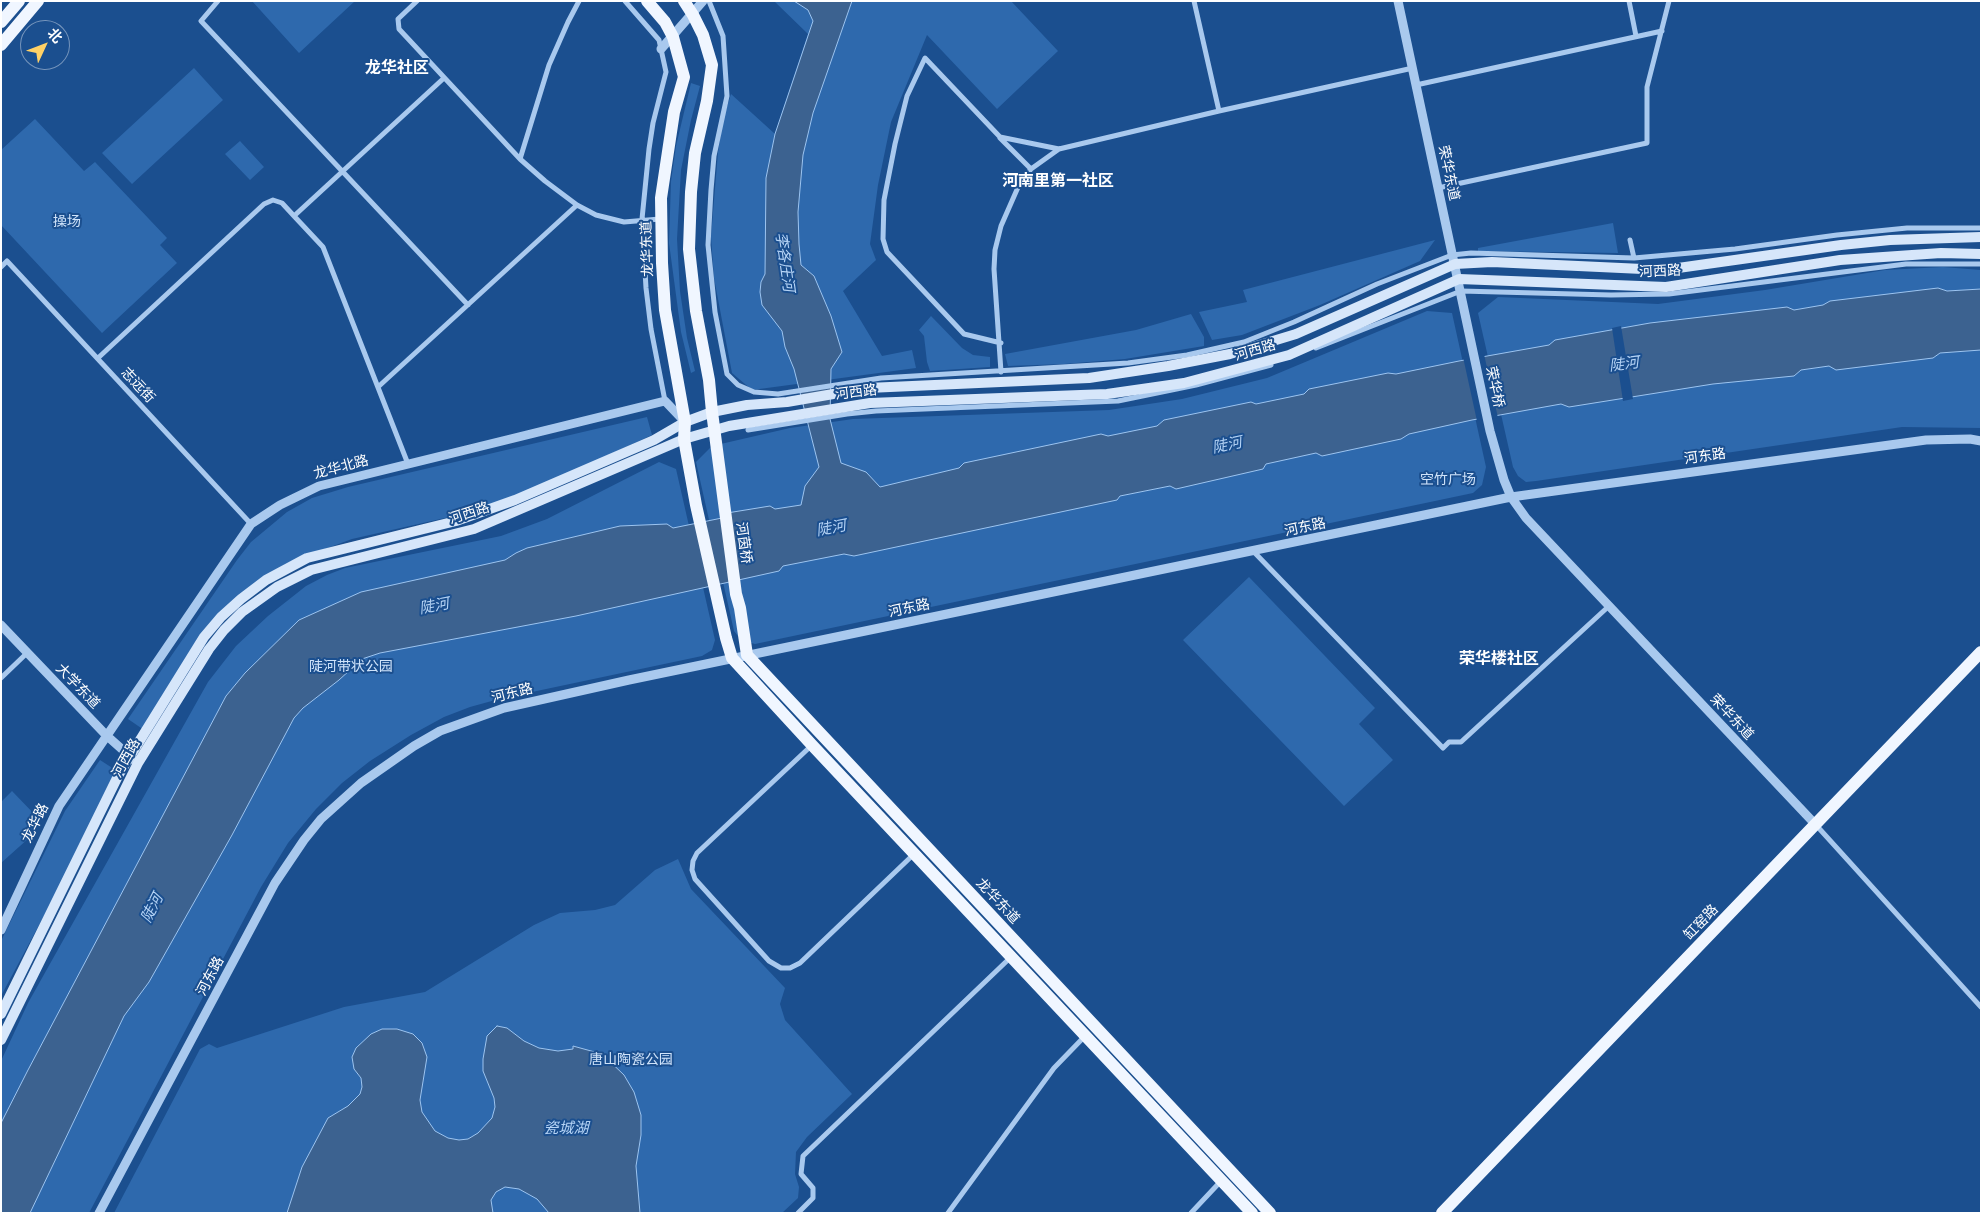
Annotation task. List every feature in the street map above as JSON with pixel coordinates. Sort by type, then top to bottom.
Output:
[{"type":"main road","points":[[1,22],[19,1]]},
{"type":"main road","points":[[1,45],[38,1]]},
{"type":"main road","name":"龙华东道","points":[[647,1],[665,22],[674,37],[684,78],[673,120],[660,198],[665,310],[685,422],[684,439],[696,505],[732,658],[1252,1213]]},
{"type":"main road","points":[[684,1],[703,36],[712,65],[707,101],[695,153],[691,192],[689,249],[696,310],[710,380],[714,430]]},
{"type":"main road","name":"河西路","points":[[1,1040],[134,760],[204,637],[241,599],[266,580],[307,558],[456,521],[515,500],[654,440],[685,422],[712,412],[748,405],[787,402],[842,387],[1089,378],[1230,354],[1296,334],[1453,259],[1664,270],[1841,245],[1908,239],[1981,238]]},
{"type":"main road","name":"河西路","points":[[1,1014],[120,774],[134,760],[209,649],[224,630],[242,612],[277,587],[311,570],[474,528],[684,439],[714,430],[738,424],[792,419],[846,410],[870,403],[1107,394],[1184,383],[1289,355],[1459,280],[1666,287],[1840,260],[1941,253],[1981,254]]},
{"type":"main road","points":[[1664,270],[1666,287]]},
{"type":"main road","name":"河茵桥","points":[[714,430],[736,594],[747,655]]},
{"type":"main road","name":"缸窑路","points":[[1442,1213],[1981,652]]},
{"type":"main road","name":"龙华东道","points":[[747,655],[1270,1213]]},
{"type":"street","points":[[218,1],[201,21],[468,305]]},
{"type":"street","points":[[417,1],[398,19],[399,29],[520,159],[577,204],[596,215],[624,222],[660,219]]},
{"type":"street","points":[[520,159],[549,65],[579,1]]},
{"type":"street","points":[[625,1],[659,40],[666,72],[653,123],[642,220],[646,288],[651,329],[665,401],[685,422]]},
{"type":"street","points":[[661,49],[674,37],[703,1]]},
{"type":"street","points":[[709,1],[723,36],[727,96],[714,156],[710,190],[708,245],[715,312],[728,374],[738,384],[754,392],[778,394],[842,387],[881,378],[1128,363],[1187,355],[1244,342],[1294,322],[1378,284],[1471,253],[1634,258],[1907,228],[1981,228]]},
{"type":"street","points":[[1194,1],[1219,111]]},
{"type":"street","name":"荣华东道","points":[[1398,1],[1473,350]]},
{"type":"street","points":[[1629,1],[1636,36]]},
{"type":"street","points":[[1438,188],[1647,143],[1647,87],[1669,1]]},
{"type":"street","points":[[1416,85],[1662,31]]},
{"type":"street","points":[[1000,342],[964,334],[887,252],[883,239],[884,200],[895,144],[907,96],[925,58],[1031,169]]},
{"type":"street","points":[[1001,372],[994,269],[996,250],[1001,226],[1019,184],[1031,169],[1059,149],[1413,68]]},
{"type":"street","points":[[294,216],[444,78]]},
{"type":"street","points":[[1000,137],[1059,149]]},
{"type":"street","points":[[98,358],[264,204],[273,200],[282,203],[323,247],[408,464]]},
{"type":"street","points":[[378,387],[577,204]]},
{"type":"street","points":[[1630,240],[1634,258]]},
{"type":"street","name":"志远街","points":[[1,267],[7,261],[251,524]]},
{"type":"street","points":[[846,410],[1118,401],[1233,376],[1282,361],[1461,291],[1611,295],[1669,294],[1906,264],[1981,264]]},
{"type":"street","name":"荣华桥","points":[[1473,350],[1490,431]]},
{"type":"street","name":"龙华北路","points":[[106,735],[251,524],[280,505],[318,486],[665,401]]},
{"type":"street","points":[[748,430],[792,419]]},
{"type":"street","name":"荣华东道","points":[[1490,431],[1504,480],[1511,497],[1526,518],[1815,824],[1981,1007]]},
{"type":"street","name":"河东路","points":[[99,1213],[275,883],[304,840],[321,819],[361,782],[440,731],[504,708],[732,658],[1254,552],[1511,497],[1926,440],[1970,439],[1981,441]]},
{"type":"street","points":[[1254,552],[1443,748],[1449,742],[1461,742],[1609,606]]},
{"type":"street","name":"大学东道","points":[[1,625],[106,735],[134,760]]},
{"type":"street","points":[[1,678],[28,653]]},
{"type":"street","name":"龙华路","points":[[1,930],[53,816],[106,735]]},
{"type":"street","points":[[812,745],[697,853],[693,861],[692,870],[695,879],[769,961],[781,968],[790,968],[800,963],[910,859],[914,853]]},
{"type":"street","points":[[798,1213],[813,1198],[813,1188],[801,1174],[803,1156],[1012,957]]},
{"type":"street","points":[[948,1213],[1054,1068],[1086,1035]]},
{"type":"street","points":[[1191,1213],[1222,1180]]},
{"type":"green space","points":[[252,1],[355,1],[299,53]]},
{"type":"green space","points":[[774,1],[1011,1],[1058,51],[997,109],[927,35],[891,122],[878,185],[870,244],[876,260],[843,291],[882,356],[912,350],[916,368],[752,390],[732,373],[714,278],[711,237],[718,152],[723,120],[731,94],[775,134],[808,34]]},
{"type":"green space","points":[[194,68],[223,100],[132,184],[102,153]]},
{"type":"green space","points":[[691,83],[700,86],[681,170],[677,239],[680,291],[687,338],[695,371],[691,373],[681,332],[669,243],[671,181],[676,146]]},
{"type":"green space","name":"操场","points":[[35,119],[84,171],[95,162],[167,238],[160,245],[177,263],[102,333],[1,225],[1,150]]},
{"type":"green space","points":[[240,141],[264,167],[250,180],[225,154]]},
{"type":"green space","points":[[1613,223],[1618,253],[1478,251],[1478,248]]},
{"type":"green space","points":[[1435,240],[1420,261],[1320,305],[1242,335],[1212,340],[1199,312],[1247,302],[1243,290]]},
{"type":"green space","points":[[1943,267],[1981,270],[1981,428],[1902,427],[1526,482],[1518,476],[1513,467],[1478,313],[1498,297],[1658,304],[1765,290],[1885,270]]},
{"type":"green space","name":"空竹广场","points":[[1427,311],[1452,313],[1486,467],[1482,485],[1473,493],[755,644],[741,640],[734,631],[696,462],[712,446],[790,428],[853,419],[1109,410],[1182,399],[1267,378]]},
{"type":"green space","points":[[1191,314],[1204,337],[1204,346],[1125,359],[1064,364],[1008,366],[1005,354],[1136,330]]},
{"type":"green space","points":[[931,316],[962,348],[973,355],[990,357],[990,367],[930,371],[924,336],[919,330]]},
{"type":"green space","points":[[647,417],[652,435],[522,495],[467,513],[352,539],[287,563],[238,596],[144,730],[128,719],[237,560],[251,542],[287,512],[312,498],[348,487]]},
{"type":"green space","name":"陡河带状公园","points":[[659,462],[676,469],[715,640],[712,650],[702,656],[499,699],[470,707],[444,717],[411,735],[370,761],[342,783],[316,809],[288,843],[261,887],[89,1213],[1,1213],[1,1061],[28,1003],[208,682],[236,646],[268,616],[306,586],[327,575],[345,568],[501,536],[547,519]]},
{"type":"green space","points":[[1249,577],[1375,708],[1359,724],[1393,760],[1344,806],[1183,640]]},
{"type":"green space","points":[[100,760],[117,771],[119,776],[1,996],[1,941],[65,811]]},
{"type":"green space","points":[[12,791],[38,818],[29,838],[1,863],[1,802]]},
{"type":"green space","name":"唐山陶瓷公园","points":[[678,859],[691,889],[785,988],[780,1004],[785,1020],[852,1094],[807,1137],[796,1152],[795,1174],[799,1187],[798,1198],[782,1213],[114,1213],[200,1049],[209,1044],[217,1048],[344,1007],[425,992],[534,925],[560,913],[595,910],[615,905],[655,870]]},
{"type":"water","points":[[794,1],[852,1],[813,113],[803,155],[798,212],[799,244],[801,265],[814,276],[831,316],[842,352],[831,369],[830,419],[841,463],[866,472],[880,487],[959,468],[964,463],[1101,434],[1108,436],[1157,426],[1164,420],[1251,402],[1256,404],[1304,394],[1309,389],[1549,345],[1555,340],[1650,323],[1787,307],[1794,310],[1823,305],[1830,301],[1938,288],[1947,291],[1981,289],[1981,350],[1940,353],[1933,358],[1836,370],[1829,366],[1801,370],[1794,376],[1713,384],[1569,407],[1561,404],[1472,420],[1409,434],[1401,439],[1322,456],[1316,453],[1266,464],[1263,469],[1176,489],[1170,486],[1120,496],[1117,500],[854,556],[844,554],[783,566],[779,571],[576,616],[380,653],[362,659],[303,708],[294,718],[232,835],[149,982],[124,1016],[30,1213],[1,1213],[1,1123],[226,696],[245,673],[299,620],[361,592],[505,560],[527,548],[620,526],[667,524],[673,528],[722,518],[727,513],[770,506],[775,509],[801,505],[805,486],[819,467],[794,369],[785,347],[782,331],[762,305],[760,292],[761,282],[765,274],[766,178],[775,134],[813,21],[808,10]]},
{"type":"water","name":"瓷城湖","points":[[497,1026],[507,1028],[524,1041],[539,1048],[558,1051],[573,1049],[573,1046],[602,1054],[624,1075],[634,1092],[641,1115],[641,1135],[636,1166],[640,1213],[549,1213],[537,1199],[519,1189],[505,1187],[496,1192],[491,1200],[493,1213],[287,1213],[302,1167],[328,1118],[348,1106],[360,1094],[362,1087],[361,1078],[354,1069],[352,1057],[356,1048],[371,1034],[382,1029],[397,1029],[413,1034],[422,1043],[427,1057],[420,1100],[422,1112],[435,1131],[448,1138],[459,1140],[468,1139],[478,1133],[492,1118],[495,1107],[494,1098],[483,1071],[483,1059],[487,1036]]},
{"type":"pier","points":[[1621,326],[1633,399],[1623,401],[1612,328]]},
{"type":"pier","points":[[1484,354],[1498,418],[1477,421],[1463,357]]},
{"type":"district","name":"龙华社区","points":[[397,68]]},
{"type":"district","name":"河南里第一社区","points":[[1058,181]]},
{"type":"district","name":"荣华楼社区","points":[[1499,659]]},
{"type":"water label","name":"李各庄河","points":[[785,262]]},
{"type":"water label","name":"陡河","points":[[1624,364]]},
{"type":"water label","name":"陡河","points":[[1227,445]]},
{"type":"water label","name":"陡河","points":[[831,528]]},
{"type":"water label","name":"陡河","points":[[434,606]]},
{"type":"water label","name":"陡河","points":[[152,908]]}]
